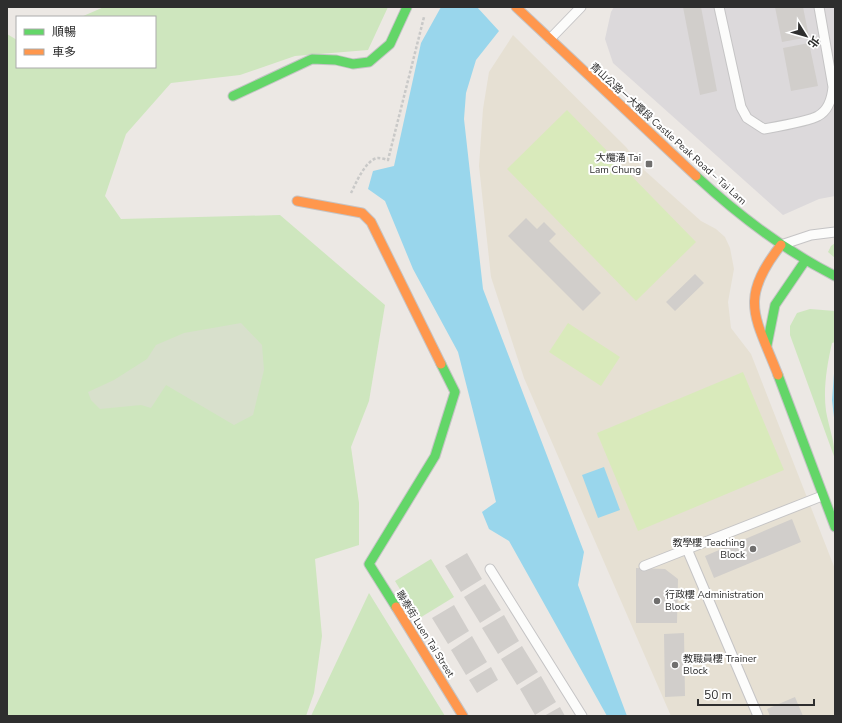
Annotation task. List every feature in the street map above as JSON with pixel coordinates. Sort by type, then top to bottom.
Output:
[{"type":"street","points":[[233,96],[312,59],[336,60],[353,64],[369,62],[390,44],[407,7]]},
{"type":"street","name":"青山公路－大欖段 Castle Peak Road – Tai Lam","points":[[516,7],[719,198],[781,245],[805,261],[835,276]]},
{"type":"street","points":[[297,201],[350,210]]},
{"type":"street","name":"聯泰街 Luen Tai Street","points":[[350,210],[362,213],[371,222],[455,392],[435,456],[369,564],[463,716]]},
{"type":"street","points":[[781,245],[766,264],[758,278],[753,301],[755,315],[822,496],[835,527]]},
{"type":"street","points":[[766,347],[775,305],[805,261]]},
{"type":"lane","points":[[550,39],[581,7]]},
{"type":"lane","points":[[719,7],[741,107],[747,118],[764,129],[818,116],[826,109],[832,99],[833,87],[819,7]]},
{"type":"lane","points":[[781,245],[811,235],[835,232]]},
{"type":"lane","points":[[644,566],[822,496]]},
{"type":"lane","points":[[687,549],[758,716]]},
{"type":"lane","points":[[490,569],[582,716]]},
{"type":"path","points":[[350,210],[351,194],[361,174],[372,160],[378,158],[388,160],[425,15]]},
{"type":"shaded area","points":[[614,7],[835,7],[835,196],[819,199],[783,215],[613,63],[605,39],[611,12]]},
{"type":"shaded area","points":[[513,35],[626,147],[644,170],[701,221],[716,229],[725,237],[730,248],[734,269],[728,302],[731,328],[751,354],[835,569],[835,716],[671,716],[524,378],[491,277],[479,166],[483,109],[489,72]]},
{"type":"green space","points":[[104,7],[388,7],[368,50],[295,56],[240,75],[171,83],[126,134],[105,196],[121,219],[280,215],[385,305],[369,401],[351,447],[359,503],[359,545],[315,559],[322,636],[314,693],[306,716],[7,716],[7,34],[16,39],[16,68],[156,68],[156,16],[83,16]]},
{"type":"green space","points":[[567,110],[696,242],[636,301],[507,169]]},
{"type":"green space","points":[[835,243],[835,258],[828,252],[831,246]]},
{"type":"green space","points":[[810,309],[835,311],[835,342],[832,343],[826,377],[825,394],[826,411],[833,441],[835,459],[790,335],[790,326],[797,313]]},
{"type":"green space","points":[[241,323],[262,345],[264,370],[253,415],[234,425],[166,385],[151,408],[141,405],[100,409],[91,400],[88,392],[114,380],[147,359],[156,345],[184,333]]},
{"type":"green space","points":[[568,323],[620,357],[601,386],[549,352]]},
{"type":"green space","points":[[743,372],[784,470],[638,531],[597,433]]},
{"type":"green space","points":[[431,559],[454,597],[418,619],[395,581]]},
{"type":"green space","points":[[369,593],[445,716],[311,716]]},
{"type":"water","points":[[441,7],[477,7],[499,31],[476,60],[466,93],[464,119],[483,289],[584,552],[578,585],[627,716],[607,716],[509,541],[489,529],[482,512],[496,502],[458,352],[413,269],[385,201],[368,189],[373,171],[394,166],[421,43]]},
{"type":"water","points":[[835,360],[835,426],[832,400]]},
{"type":"water","points":[[604,467],[620,510],[598,518],[582,475]]},
{"type":"building","points":[[683,7],[701,7],[717,91],[700,95]]},
{"type":"building","points":[[775,7],[803,7],[809,37],[782,42]]},
{"type":"building","points":[[809,43],[818,86],[791,91],[783,48]]},
{"type":"building","points":[[526,218],[537,229],[544,222],[556,234],[549,241],[601,293],[583,311],[508,236]]},
{"type":"building","points":[[695,274],[704,283],[675,311],[666,302]]},
{"type":"building","name":"教學樓 Teaching Block","points":[[792,519],[801,542],[714,578],[705,556]]},
{"type":"building","points":[[467,553],[482,579],[461,592],[445,566]]},
{"type":"building","name":"行政樓 Administration Block","points":[[636,568],[665,569],[678,579],[677,623],[636,623]]},
{"type":"building","points":[[485,584],[501,610],[480,623],[464,597]]},
{"type":"building","points":[[454,605],[469,631],[448,644],[432,618]]},
{"type":"building","points":[[504,615],[519,641],[498,654],[482,628]]},
{"type":"building","name":"教職員樓 Trainer Block","points":[[684,633],[685,696],[665,697],[664,634]]},
{"type":"building","points":[[472,636],[487,662],[466,675],[451,650]]},
{"type":"building","points":[[522,646],[538,672],[517,685],[501,659]]},
{"type":"building","points":[[491,667],[498,680],[477,693],[469,680]]},
{"type":"building","points":[[541,676],[556,702],[535,715],[520,689]]},
{"type":"building","points":[[795,697],[803,716],[770,716],[767,709]]},
{"type":"building","points":[[560,707],[565,716],[544,716]]},
{"type":"traffic: fast","points":[[233,96],[312,59],[336,60],[353,64],[369,62],[390,44],[407,7]]},
{"type":"traffic: fast","points":[[696,176],[762,231],[798,255],[835,276]]},
{"type":"traffic: fast","points":[[767,345],[775,305],[805,261]]},
{"type":"traffic: fast","points":[[396,607],[369,564],[435,456],[455,392],[441,364]]},
{"type":"traffic: fast","points":[[778,375],[835,527]]},
{"type":"traffic: slow","points":[[516,7],[696,176]]},
{"type":"traffic: slow","points":[[297,201],[362,213],[371,222],[441,364]]},
{"type":"traffic: slow","points":[[778,375],[758,322],[755,308],[755,295],[759,280],[781,245]]},
{"type":"traffic: slow","points":[[396,607],[463,716]]},
{"type":"place","name":"大欖涌 Tai Lam Chung","points":[[649,164]]},
{"type":"place","name":"教學樓 Teaching Block","points":[[753,549]]},
{"type":"place","name":"行政樓 Administration Block","points":[[657,601]]},
{"type":"place","name":"教職員樓 Trainer Block","points":[[675,665]]}]
